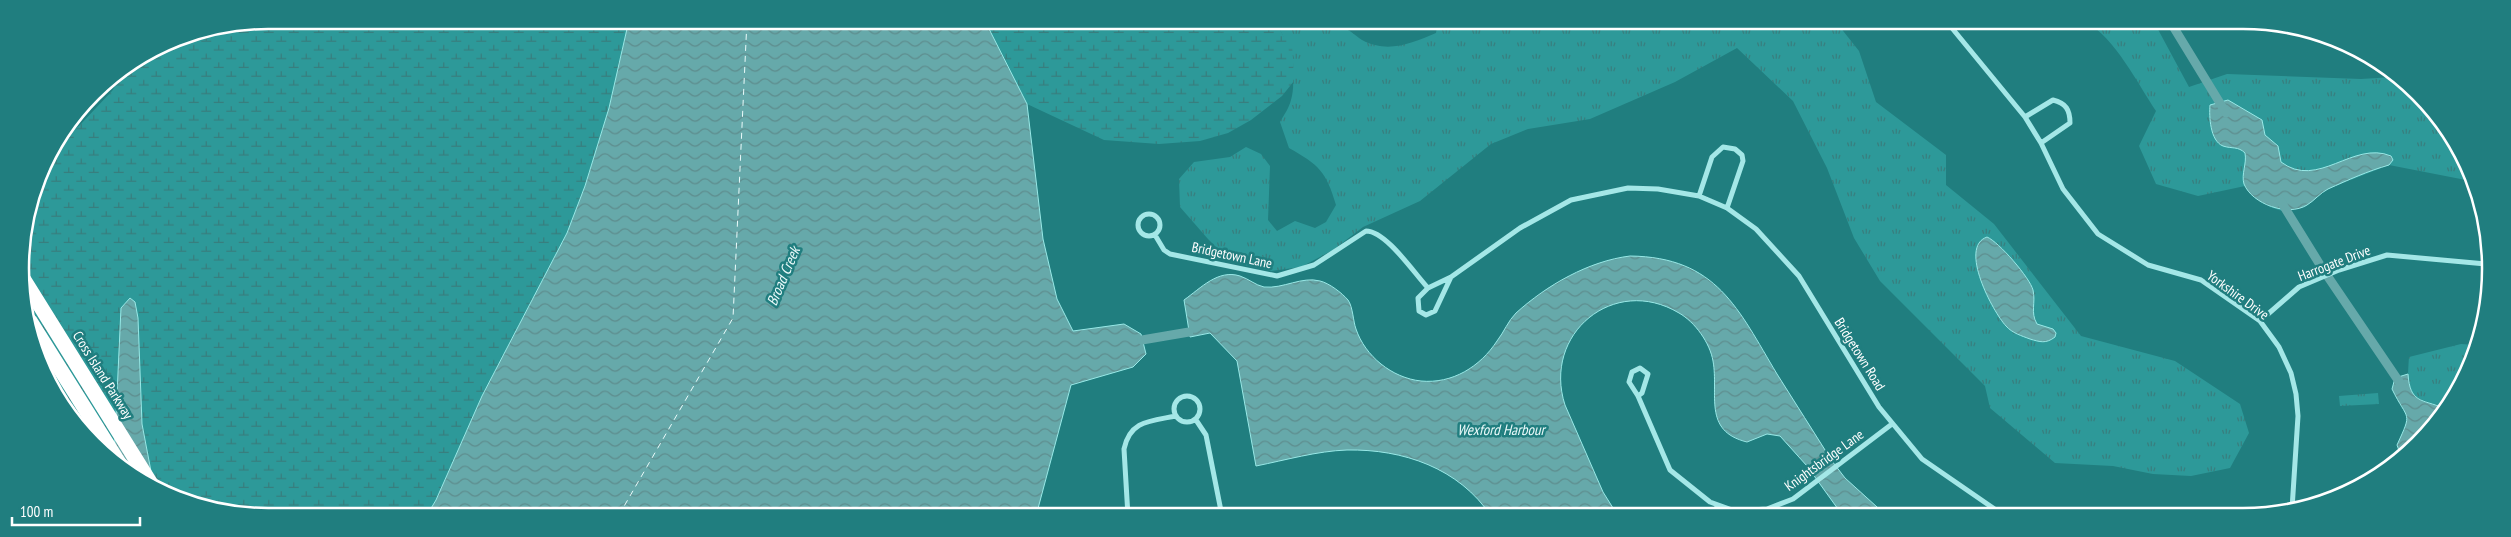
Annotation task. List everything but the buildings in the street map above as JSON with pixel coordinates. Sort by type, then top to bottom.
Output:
[{"type":"highway","name":"Cross Island Parkway","points":[[30,289],[145,473]]},
{"type":"highway","points":[[38,333],[110,449]]},
{"type":"street","name":"Yorkshire Drive","points":[[1953,29],[2025,117],[2041,144],[2063,189],[2098,234],[2148,265],[2201,280],[2260,321],[2279,346],[2291,373],[2296,394],[2298,416],[2292,503]]},
{"type":"street","points":[[2025,117],[2053,100],[2065,105],[2070,114],[2070,123],[2041,144]]},
{"type":"street","points":[[1698,196],[1712,157],[1723,147],[1735,148],[1742,155],[1741,171],[1726,208]]},
{"type":"street","name":"Bridgetown Road","points":[[1451,277],[1435,311],[1426,315],[1419,311],[1418,298],[1428,288],[1451,277],[1520,228],[1571,200],[1628,188],[1658,189],[1698,196],[1726,208],[1756,229],[1799,276],[1855,369],[1892,424],[1922,459],[1993,508]]},
{"type":"street","name":"Bridgetown Lane","points":[[1154,215],[1159,221],[1159,229],[1155,235],[1145,236],[1139,231],[1138,224],[1143,216],[1154,215]]},
{"type":"street","name":"Bridgetown Lane","points":[[1155,235],[1164,250],[1170,254],[1277,276],[1314,264],[1366,231],[1372,231],[1386,240],[1428,288]]},
{"type":"street","name":"Harrogate Drive","points":[[2260,321],[2299,287],[2339,270],[2388,255],[2482,264]]},
{"type":"street","name":"Knightsbridge Lane","points":[[1638,396],[1642,393],[1648,374],[1640,368],[1632,372],[1629,382],[1638,396],[1670,470],[1710,502],[1723,508]]},
{"type":"street","points":[[1176,416],[1176,402],[1183,397],[1192,397],[1200,407],[1196,420]]},
{"type":"street","points":[[1176,416],[1185,423],[1196,420]]},
{"type":"street","points":[[1128,508],[1124,449],[1126,438],[1131,430],[1140,424],[1176,416]]},
{"type":"street","points":[[1196,420],[1206,435],[1220,508]]},
{"type":"street","name":"Knightsbridge Lane","points":[[1770,508],[1793,499],[1892,424]]},
{"type":"green space","points":[[253,29],[627,29],[609,108],[585,186],[567,233],[482,396],[431,508],[253,508],[222,504],[191,496],[152,478],[142,424],[138,318],[115,453],[88,427],[78,414],[53,375],[41,346],[31,300],[29,253],[37,206],[53,162],[74,129],[79,126],[123,78],[162,53],[206,37]]},
{"type":"green space","points":[[989,29],[1280,29],[1284,37],[1292,43],[1294,81],[1282,96],[1251,120],[1228,133],[1200,141],[1159,144],[1104,140],[1027,104]]},
{"type":"green space","points":[[1346,29],[1362,40],[1372,44],[1391,47],[1400,46],[1436,33],[1437,29],[1842,29],[1859,51],[1876,102],[1946,155],[1946,185],[1994,224],[2081,336],[2175,361],[2240,404],[2249,433],[2230,468],[2191,476],[2153,474],[2113,466],[2055,463],[1990,408],[1985,386],[1880,281],[1854,238],[1827,168],[1793,101],[1737,48],[1675,82],[1590,119],[1528,129],[1491,144],[1420,201],[1363,227],[1333,250],[1301,267],[1271,271],[1231,262],[1180,207],[1179,179],[1194,162],[1230,157],[1246,147],[1261,154],[1270,166],[1268,220],[1277,231],[1295,221],[1315,228],[1326,222],[1336,205],[1329,184],[1320,170],[1308,159],[1289,148],[1280,122],[1290,103],[1293,92],[1293,74],[1287,46],[1280,30]]},
{"type":"green space","points":[[2097,29],[2158,29],[2189,87],[2227,74],[2361,79],[2387,77],[2401,88],[2433,123],[2458,162],[2465,180],[2389,165],[2325,190],[2305,207],[2282,211],[2270,207],[2245,186],[2198,196],[2156,184],[2139,146],[2156,111],[2134,75],[2107,39]]},
{"type":"green space","points":[[2461,344],[2470,345],[2458,375],[2439,406],[2416,397],[2412,393],[2408,381],[2409,357]]},
{"type":"green space","points":[[2378,393],[2379,404],[2340,406],[2339,396]]},
{"type":"water","name":"Broad Creek","points":[[627,29],[989,29],[1027,104],[1043,239],[1057,299],[1073,331],[1124,324],[1141,334],[1146,354],[1133,367],[1071,385],[1038,508],[431,508],[482,396],[567,233],[585,186],[609,108]]},
{"type":"water","points":[[2228,100],[2262,120],[2265,135],[2278,146],[2281,162],[2295,169],[2308,171],[2322,168],[2363,154],[2377,153],[2391,156],[2393,160],[2389,165],[2328,189],[2307,205],[2299,208],[2281,209],[2262,203],[2248,191],[2244,184],[2245,153],[2237,148],[2223,146],[2215,139],[2213,134],[2210,121],[2210,105]]},
{"type":"water","points":[[1987,237],[2006,253],[2031,284],[2035,320],[2037,324],[2053,329],[2056,333],[2052,339],[2040,342],[2030,339],[2008,328],[2000,319],[1993,308],[1977,266],[1976,253],[1979,243]]},
{"type":"water","name":"Wexford Harbour","points":[[1630,256],[1660,259],[1684,266],[1704,277],[1722,291],[1750,328],[1832,461],[1845,478],[1878,508],[1837,508],[1807,466],[1780,436],[1767,434],[1747,442],[1733,437],[1718,420],[1715,410],[1713,361],[1709,347],[1696,327],[1679,313],[1654,303],[1631,301],[1608,306],[1589,318],[1574,334],[1564,355],[1561,379],[1565,405],[1603,492],[1613,508],[1485,508],[1463,485],[1446,474],[1409,458],[1389,453],[1336,451],[1256,466],[1237,361],[1210,333],[1190,337],[1184,300],[1203,285],[1224,275],[1240,276],[1264,287],[1306,280],[1324,282],[1348,300],[1360,339],[1373,357],[1381,364],[1410,379],[1421,381],[1444,380],[1464,372],[1482,359],[1516,313],[1541,293],[1584,269]]},
{"type":"water","points":[[130,298],[135,302],[138,318],[142,424],[152,478],[114,452],[121,308]]},
{"type":"water","points":[[2408,374],[2411,390],[2414,395],[2423,401],[2439,406],[2423,427],[2399,451],[2397,445],[2407,421],[2407,416],[2392,389],[2395,378]]},
{"type":"waterway","points":[[2175,29],[2226,113]]},
{"type":"waterway","points":[[2280,200],[2322,268],[2402,386]]},
{"type":"waterway","points":[[1142,340],[1189,332]]},
{"type":"ferry route","points":[[623,508],[733,318],[747,29]]}]
